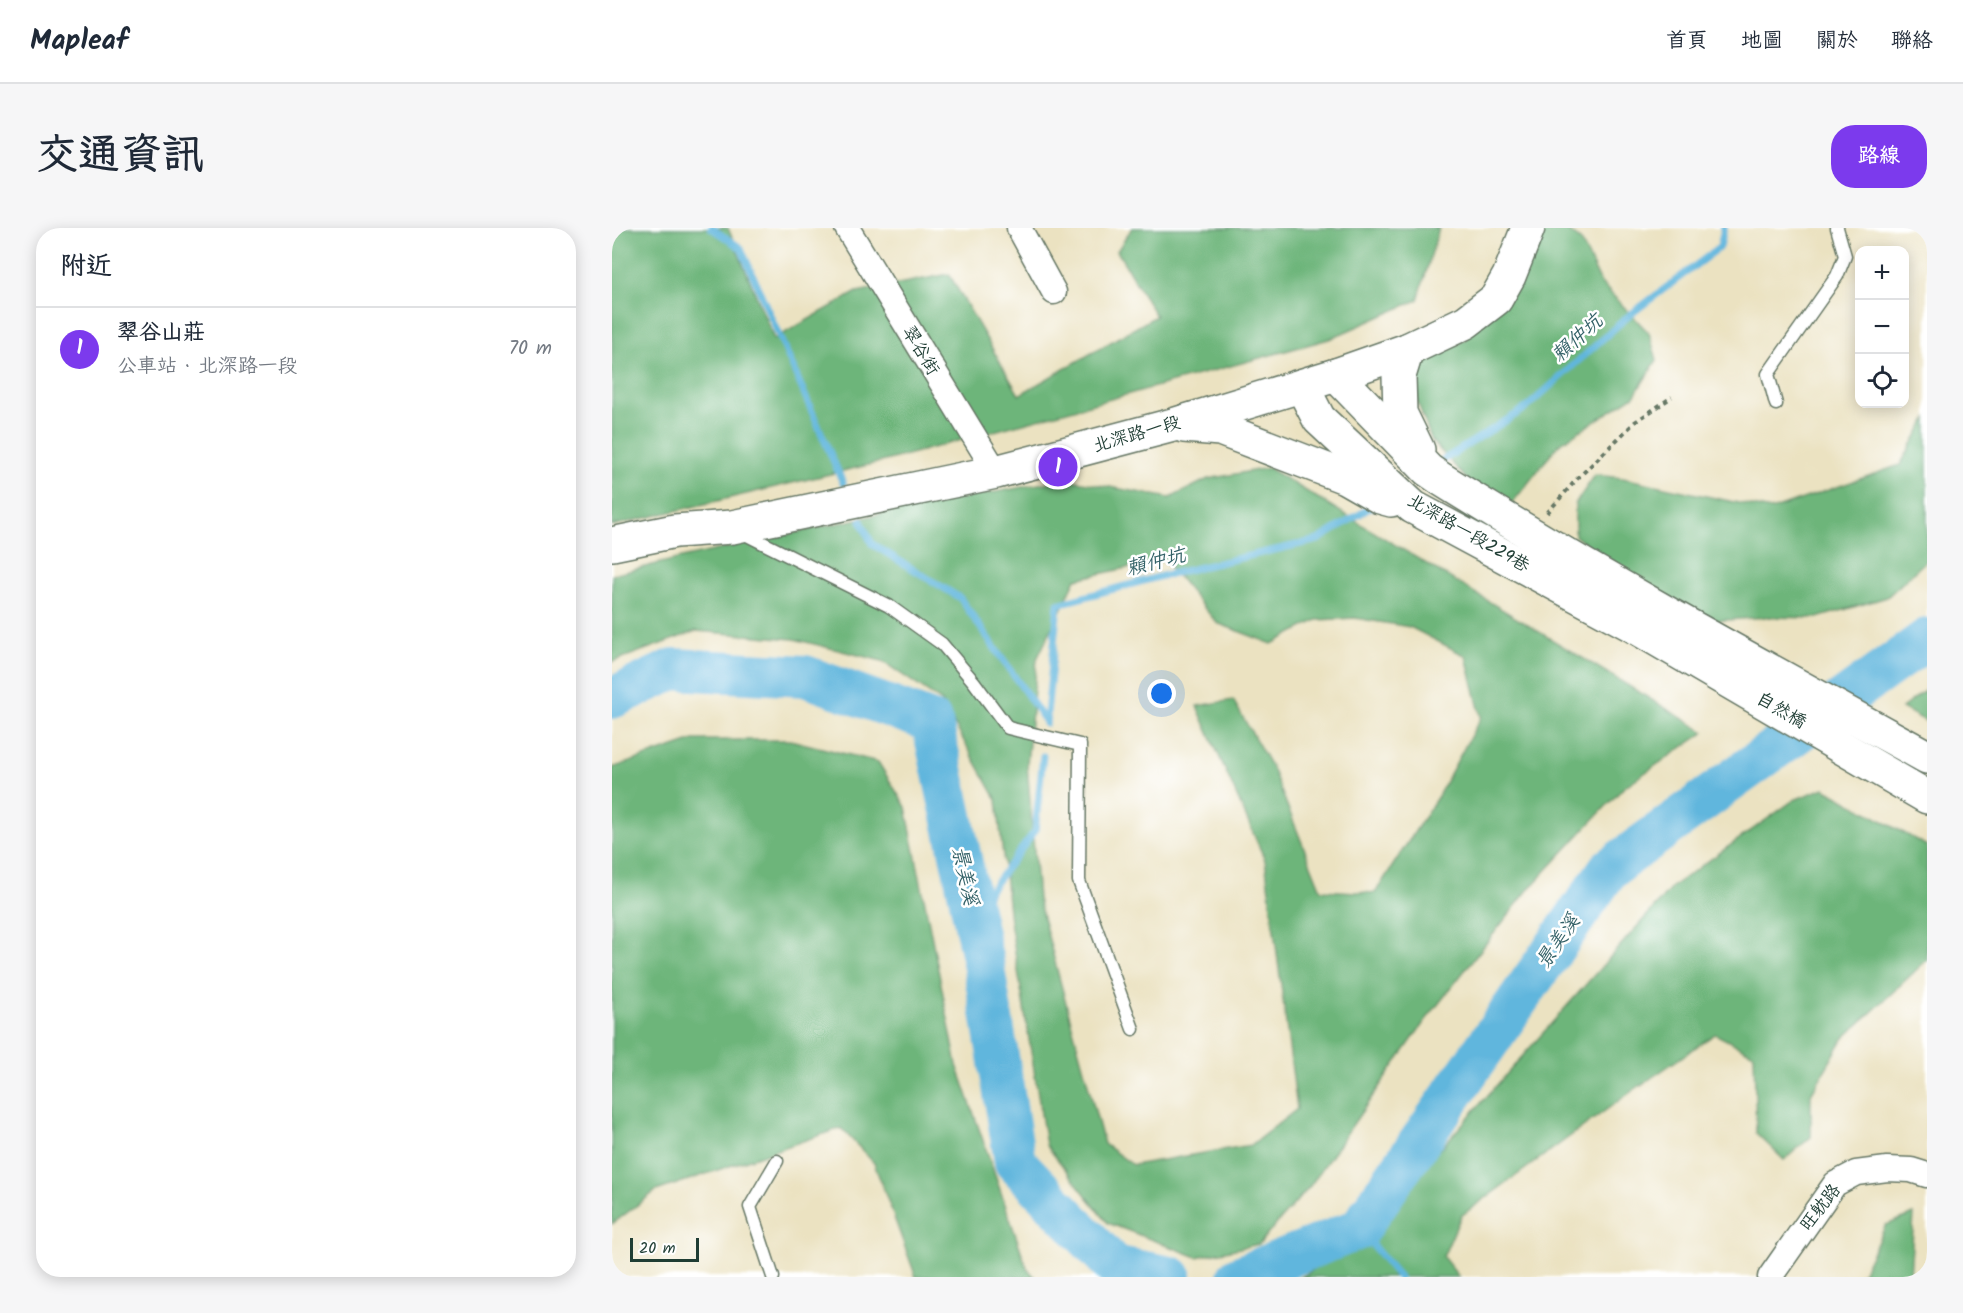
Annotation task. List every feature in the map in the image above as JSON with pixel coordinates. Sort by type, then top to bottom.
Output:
[{"type":"main road","name":"北深路一段","points":[[612,544],[675,531],[732,527],[996,472],[1173,425],[1302,387],[1407,350],[1466,322],[1496,299],[1509,276],[1528,228]]},
{"type":"main road","points":[[1407,350],[1399,376],[1401,413],[1428,470]]},
{"type":"main road","name":"北深路一段229巷","points":[[1336,375],[1428,470],[1528,534],[1639,613]]},
{"type":"main road","name":"北深路一段229巷","points":[[1302,387],[1319,419],[1413,507],[1639,613]]},
{"type":"main road","points":[[1173,425],[1220,429],[1345,477],[1380,497],[1413,507]]},
{"type":"main road","name":"自然橋","points":[[1639,613],[1927,757]]},
{"type":"main road","name":"自然橋","points":[[1639,613],[1927,797]]},
{"type":"street","name":"翠谷街","points":[[847,228],[996,472]]},
{"type":"street","points":[[1019,228],[1053,292]]},
{"type":"street","name":"旺躭路","points":[[1770,1277],[1834,1184],[1856,1173],[1887,1169],[1911,1170],[1927,1174]]},
{"type":"lane","points":[[1776,404],[1768,374],[1837,276],[1845,256],[1837,228]]},
{"type":"lane","points":[[732,527],[889,606],[942,644],[1008,728],[1080,744],[1079,881],[1133,1029]]},
{"type":"lane","points":[[773,1277],[750,1207],[777,1161]]},
{"type":"path","points":[[1528,534],[1577,479],[1635,422],[1672,397]]},
{"type":"green space","points":[[612,228],[728,228],[774,339],[857,292],[949,274],[1019,395],[1156,316],[1117,251],[1132,228],[1439,228],[1418,300],[1329,339],[885,461],[612,526]]},
{"type":"green space","points":[[1542,228],[1565,228],[1581,241],[1601,283],[1649,333],[1657,360],[1634,396],[1559,444],[1509,507],[1473,486],[1432,441],[1416,398],[1416,365],[1465,340]]},
{"type":"green space","points":[[1927,418],[1927,560],[1887,597],[1817,618],[1766,617],[1701,622],[1575,536],[1575,504],[1595,475],[1623,478],[1771,510],[1900,465]]},
{"type":"green space","points":[[1268,468],[1705,732],[1624,787],[1528,890],[1425,1021],[1310,1186],[1259,1244],[1197,1257],[1108,1223],[1046,1145],[1010,921],[997,800],[942,702],[882,661],[794,639],[696,631],[612,662],[612,575],[903,509],[1066,479],[1170,498],[1208,479]],"holes":[[[1164,560],[1217,623],[1272,644],[1317,620],[1355,618],[1410,627],[1466,656],[1481,717],[1438,796],[1375,893],[1321,890],[1272,768],[1233,700],[1197,706],[1265,860],[1297,1109],[1251,1145],[1133,1165],[1104,1144],[1038,899],[1027,764],[1037,659],[1076,579]]]},
{"type":"green space","points":[[1927,689],[1927,722],[1902,708]]},
{"type":"green space","points":[[694,740],[790,740],[878,762],[906,807],[957,1065],[1027,1268],[1035,1277],[916,1277],[874,1163],[841,1128],[656,1191],[612,1224],[612,768]]},
{"type":"green space","points":[[1824,788],[1927,846],[1927,960],[1843,1039],[1811,1094],[1811,1137],[1784,1160],[1756,1133],[1754,1054],[1715,1034],[1628,1094],[1461,1216],[1443,1257],[1459,1277],[1301,1277],[1310,1272],[1443,1146],[1673,886],[1794,800]]},
{"type":"green space","points":[[1914,1214],[1910,1277],[1860,1277],[1886,1225]]},
{"type":"waterway","points":[[711,228],[741,248],[843,483]]},
{"type":"waterway","name":"賴仲坑","points":[[1440,462],[1526,408],[1627,317],[1720,247],[1724,228]]},
{"type":"waterway","name":"賴仲坑","points":[[1046,724],[1058,604],[1162,576],[1318,540],[1371,507]]},
{"type":"waterway","points":[[861,521],[872,544],[960,598],[1046,722]]},
{"type":"waterway","name":"景美溪","points":[[1238,1277],[1359,1229],[1609,869],[1927,639]]},
{"type":"waterway","name":"景美溪","points":[[612,698],[674,669],[805,676],[932,722],[983,962],[1015,1162],[1114,1266],[1171,1277]]},
{"type":"waterway","name":"賴仲坑","points":[[972,914],[1035,831],[1043,756]]},
{"type":"waterway","points":[[1359,1229],[1399,1277]]},
{"type":"place","name":"翠谷山莊","points":[[1058,467]]}]
